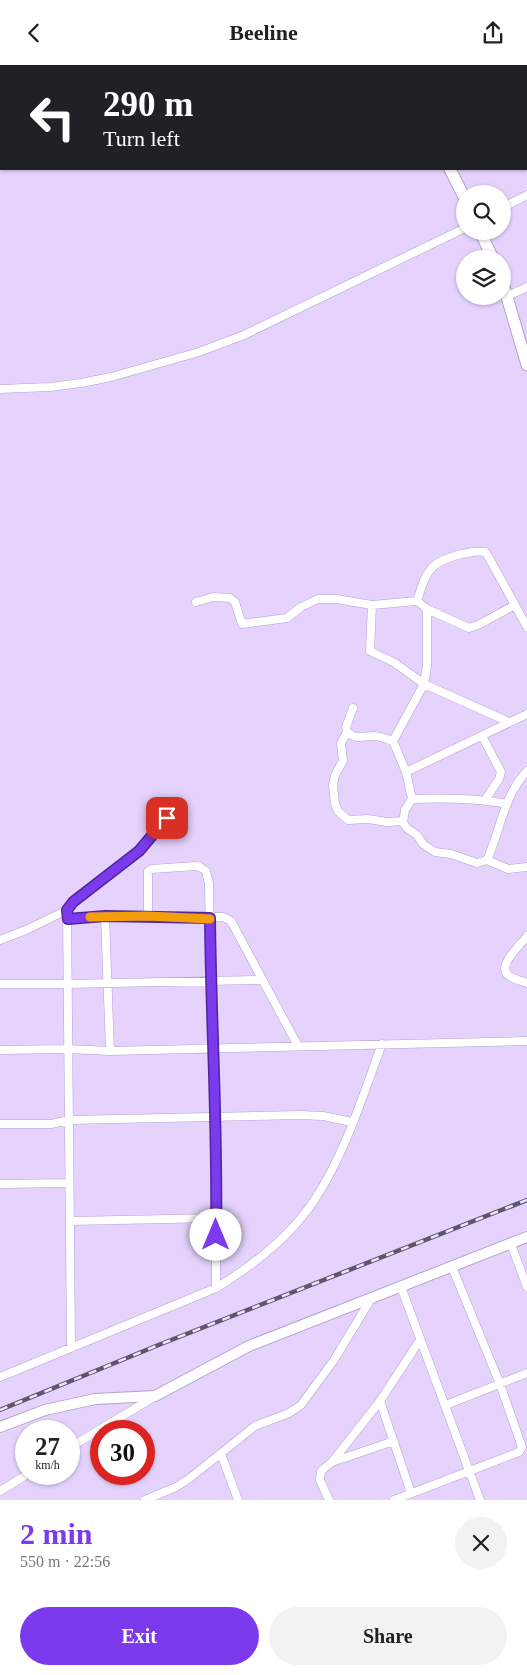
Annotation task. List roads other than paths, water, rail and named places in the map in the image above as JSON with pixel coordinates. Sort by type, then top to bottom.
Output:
[{"type":"main road","points":[[450,170],[458,185]]},
{"type":"main road","points":[[510,305],[527,365]]},
{"type":"street","points":[[511,204],[527,195]]},
{"type":"street","points":[[0,389],[50,387],[81,383],[111,377],[199,352],[244,335],[456,232]]},
{"type":"street","points":[[511,295],[527,287]]},
{"type":"street","points":[[417,601],[425,577],[437,562],[481,551],[485,552],[488,556],[527,627]]},
{"type":"street","points":[[196,602],[213,597],[230,598],[235,602],[242,624],[287,618],[301,607],[318,599],[336,599],[372,605],[417,601],[427,609],[469,628],[516,605]]},
{"type":"street","points":[[372,605],[370,651],[395,663],[424,684],[509,722]]},
{"type":"street","points":[[393,741],[424,684],[427,666],[427,609]]},
{"type":"street","points":[[353,708],[346,727],[347,731],[341,743],[342,761],[335,775],[335,804],[338,811],[348,820],[403,821]]},
{"type":"street","points":[[406,773],[527,714]]},
{"type":"street","points":[[347,731],[352,736],[359,738],[374,736],[393,741]]},
{"type":"street","points":[[482,736],[500,772],[499,779],[486,800]]},
{"type":"street","points":[[393,741],[406,773],[412,799],[405,810],[403,821],[423,844],[435,852],[450,854],[477,863],[487,861],[508,869],[527,867]]},
{"type":"street","points":[[487,861],[507,804],[519,781],[527,771]]},
{"type":"street","points":[[412,799],[455,798],[486,800],[507,804]]},
{"type":"street","points":[[0,940],[67,910],[73,902],[139,851],[167,818]]},
{"type":"street","points":[[148,916],[148,871],[154,867],[196,866],[206,873],[209,884],[210,982],[216,1115],[216,1288]]},
{"type":"street","points":[[67,910],[71,1347]]},
{"type":"street","points":[[68,919],[105,916],[148,916],[223,917],[231,921],[298,1046]]},
{"type":"street","points":[[105,916],[110,1051]]},
{"type":"street","points":[[527,936],[513,952],[506,969],[507,974],[511,977],[527,983]]},
{"type":"street","points":[[0,984],[67,985],[262,980]]},
{"type":"street","points":[[0,1050],[68,1049],[110,1051],[212,1047],[527,1041]]},
{"type":"street","points":[[0,1377],[216,1288],[248,1267],[270,1249],[315,1201],[332,1172],[382,1044]]},
{"type":"street","points":[[0,1124],[51,1124],[70,1119],[216,1115],[322,1116],[352,1122]]},
{"type":"street","points":[[0,1184],[69,1183]]},
{"type":"street","points":[[71,1221],[216,1218]]},
{"type":"street","points":[[80,1441],[155,1396],[249,1346],[527,1237]]},
{"type":"street","points":[[511,1244],[527,1287]]},
{"type":"street","points":[[394,1500],[519,1452],[522,1447],[500,1384],[452,1267]]},
{"type":"street","points":[[401,1287],[480,1500]]},
{"type":"street","points":[[146,1500],[176,1487],[255,1426],[288,1413],[301,1405],[334,1361],[371,1299]]},
{"type":"street","points":[[329,1500],[320,1480],[320,1474],[332,1462],[380,1401],[420,1340]]},
{"type":"street","points":[[446,1405],[527,1373]]},
{"type":"street","points":[[0,1427],[46,1410],[95,1399],[155,1396]]},
{"type":"street","points":[[380,1401],[411,1493]]},
{"type":"street","points":[[332,1462],[394,1441]]},
{"type":"street","points":[[221,1454],[238,1500]]},
{"type":"street","points":[[0,1491],[15,1482]]},
{"type":"railway","points":[[0,1410],[161,1344],[527,1200]]}]
